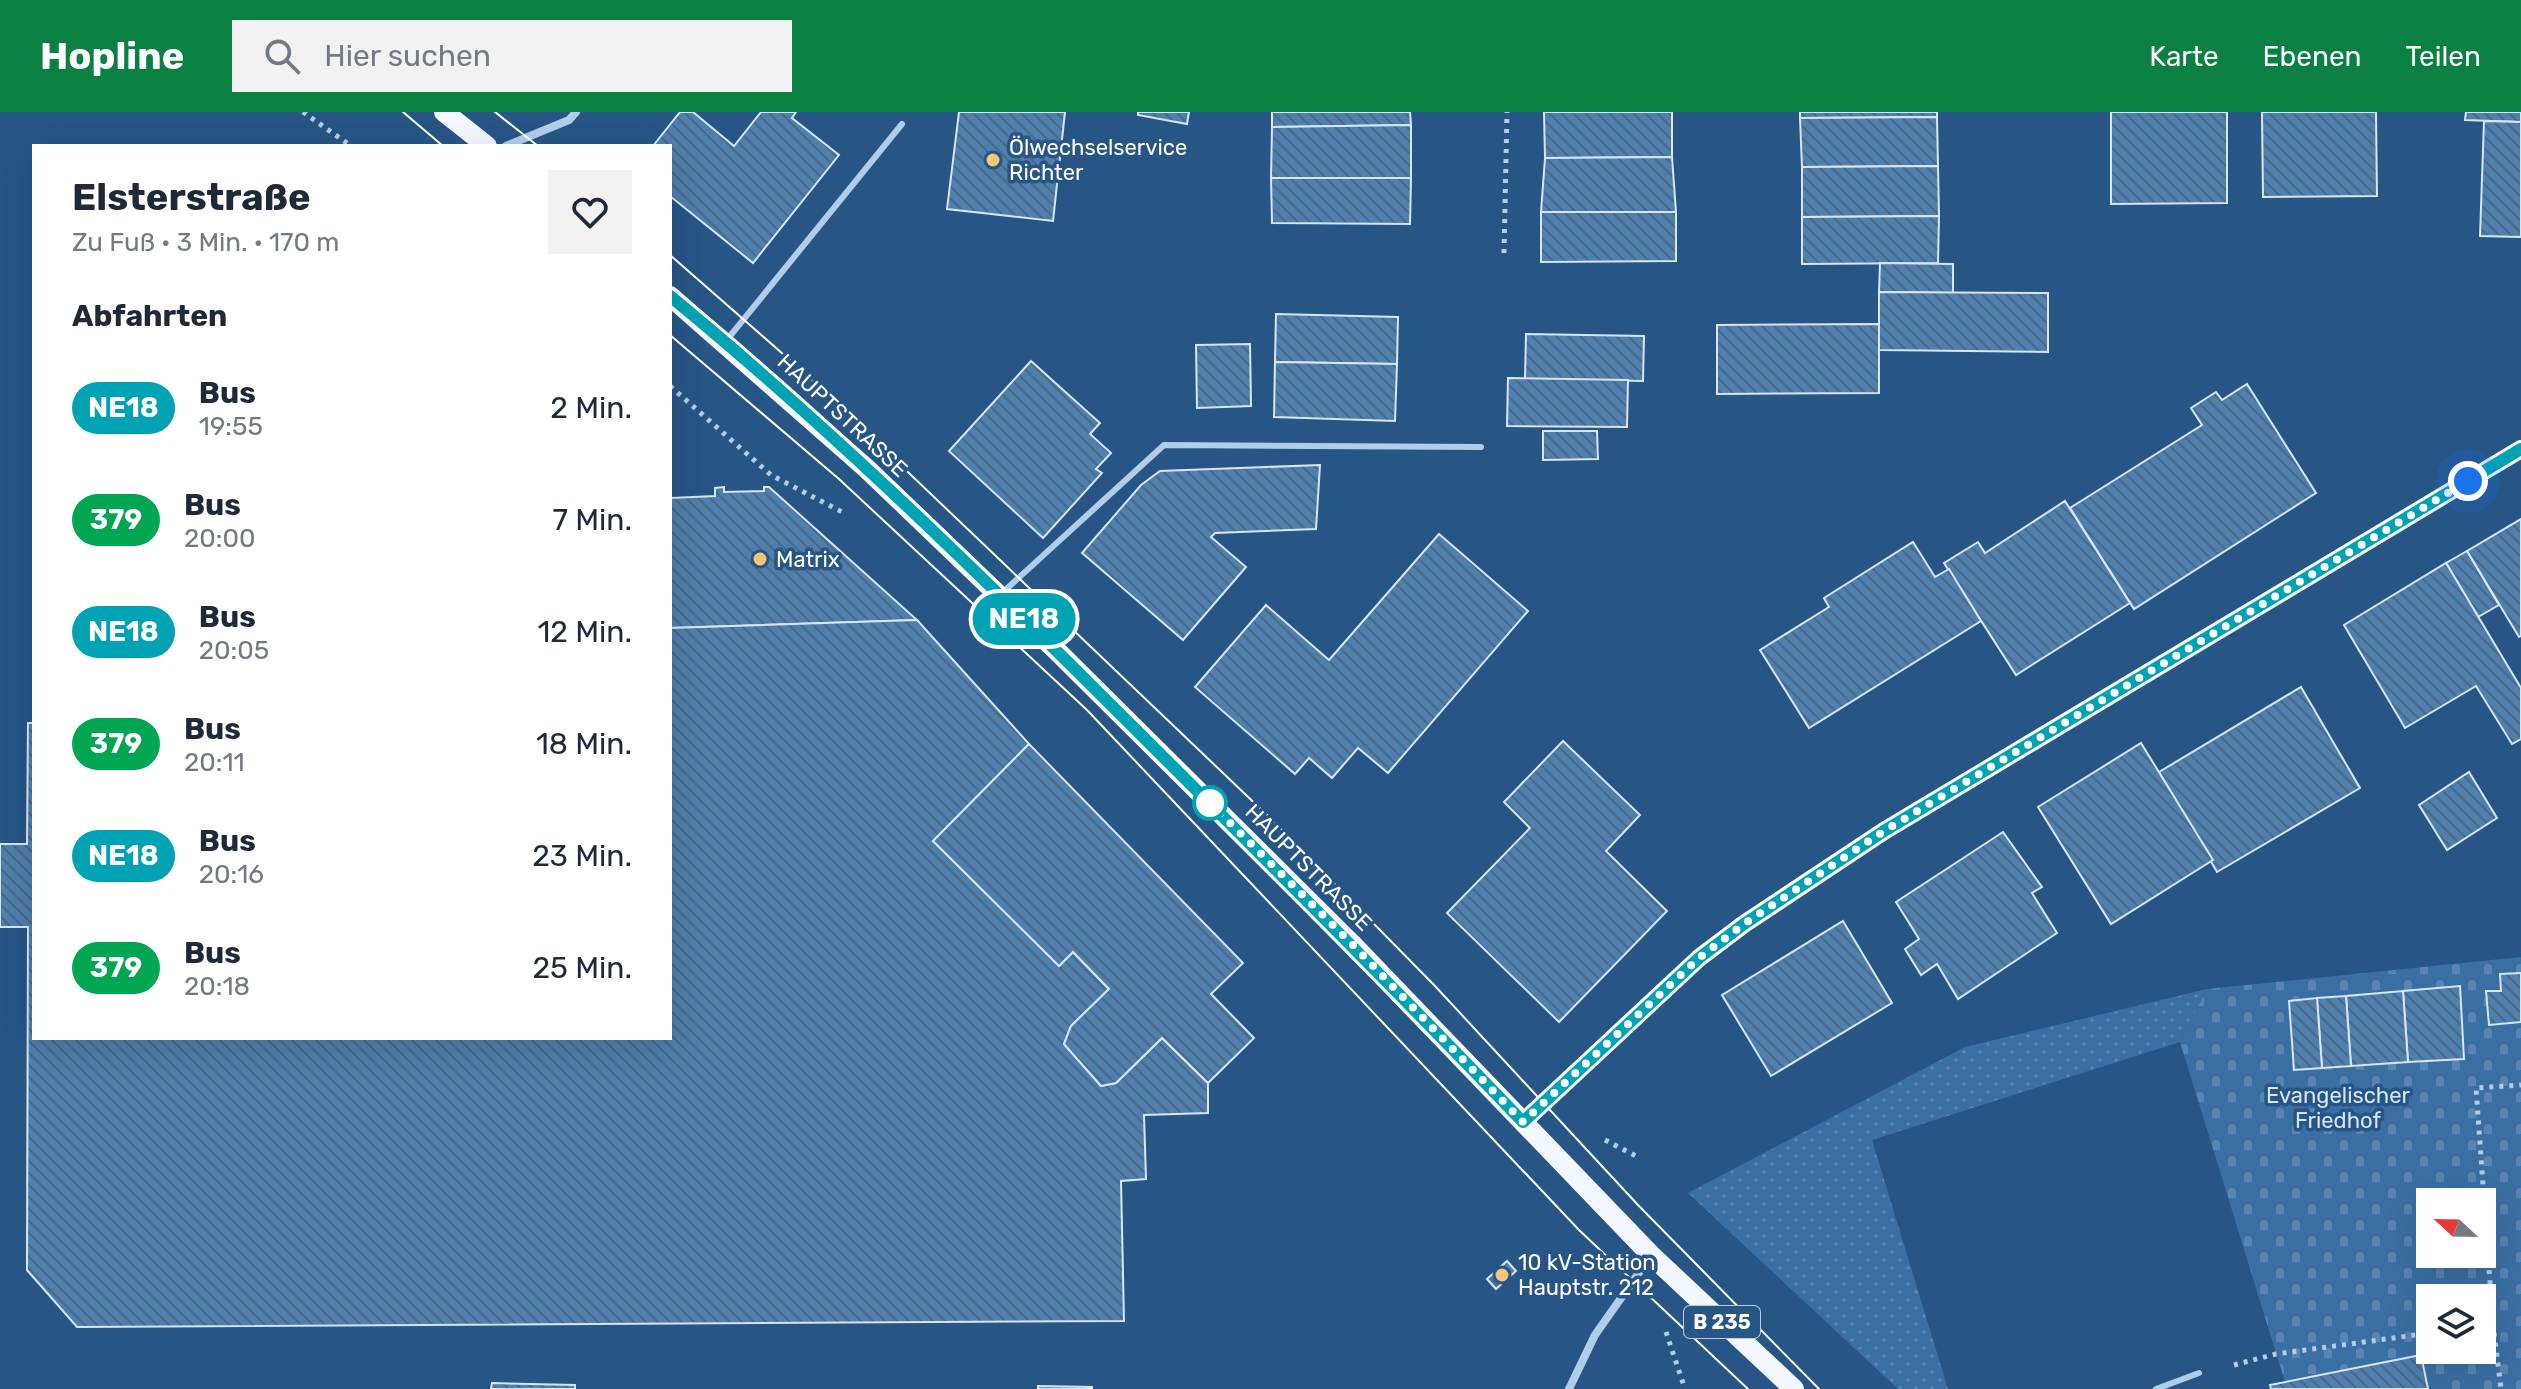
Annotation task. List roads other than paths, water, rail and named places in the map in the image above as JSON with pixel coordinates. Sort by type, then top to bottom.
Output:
[{"type":"main road","points":[[444,112],[484,144]]},
{"type":"main road","name":"HAUPTSTRASSE","points":[[672,298],[866,468],[999,596],[1351,943],[1651,1255],[1794,1389]]},
{"type":"street","points":[[511,144],[569,120],[576,112]]},
{"type":"street","points":[[1523,1122],[1699,958],[1744,924],[1898,823],[2521,449]]},
{"type":"street","points":[[1569,1389],[1595,1335],[1651,1255]]},
{"type":"lane","points":[[726,342],[902,124]]},
{"type":"lane","points":[[999,596],[1164,445],[1481,447]]},
{"type":"lane","points":[[2156,1389],[2199,1373]]},
{"type":"tram line","points":[[403,112],[441,144]]},
{"type":"tram line","points":[[495,112],[535,144]]},
{"type":"tram line","points":[[672,257],[800,369],[1267,815],[1435,986],[1638,1205],[1819,1389]]},
{"type":"tram line","points":[[672,337],[839,479],[1087,710],[1580,1231],[1748,1389]]},
{"type":"place","name":"Ölwechselservice Richter","points":[[993,160]]},
{"type":"place","name":"Matrix","points":[[760,559]]},
{"type":"place","name":"10 kV-Station Hauptstr. 212","points":[[1502,1275]]},
{"type":"park label","name":"Evangelischer Friedhof","points":[[2338,1108]]}]
